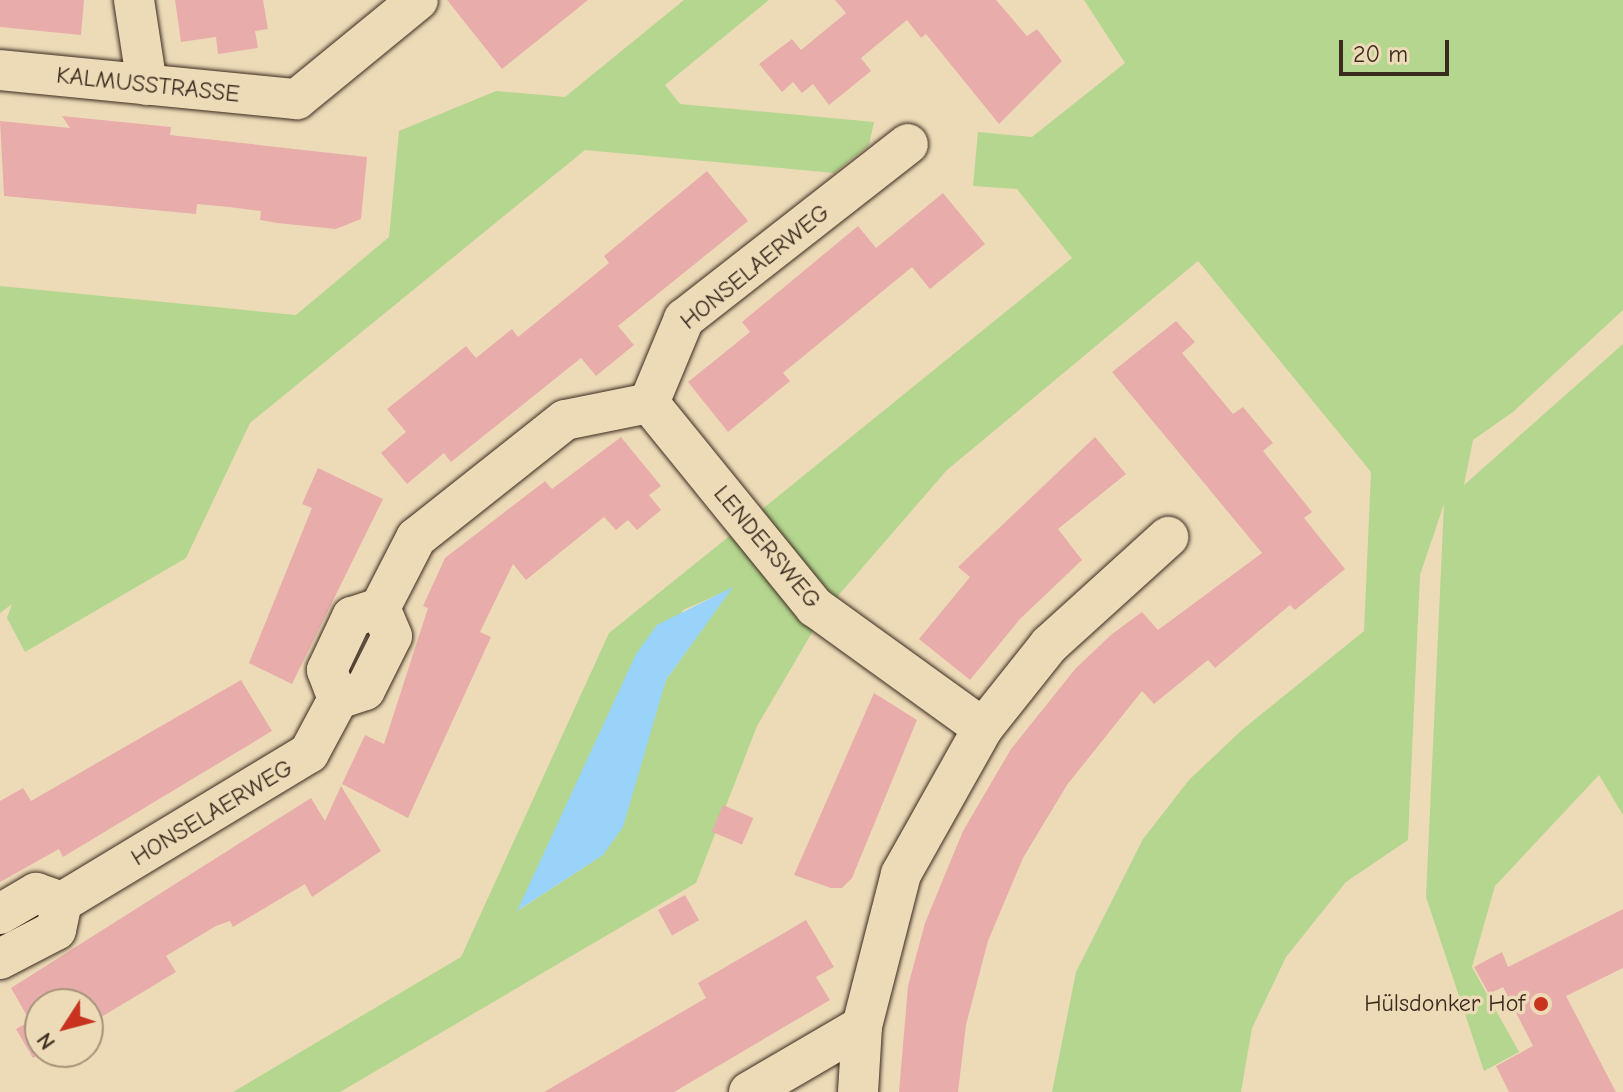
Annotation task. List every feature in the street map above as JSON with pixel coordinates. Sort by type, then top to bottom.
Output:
[{"type":"street","points":[[134,0],[147,85]]},
{"type":"street","name":"KALMUSSTRASSE","points":[[0,70],[297,99],[418,0]]},
{"type":"street","name":"HONSELAERWEG","points":[[62,902],[306,756],[338,699],[365,690],[392,636],[380,608],[416,538],[546,433],[575,417],[649,403],[672,337],[688,315],[908,144]]},
{"type":"street","name":"LENDERSWEG","points":[[649,403],[815,607],[983,728]]},
{"type":"street","points":[[858,1092],[862,1026],[901,874],[983,728],[1049,645],[1168,537]]},
{"type":"street","points":[[0,914],[36,893],[62,902],[56,930],[0,959]]},
{"type":"street","points":[[749,1092],[862,1026]]},
{"type":"green space","points":[[684,0],[769,0],[665,85],[680,104],[874,122],[869,145],[834,173],[585,150],[250,423],[186,558],[25,652],[7,618],[12,604],[0,613],[0,286],[296,315],[389,237],[399,131],[496,91],[565,97]]},
{"type":"green space","points":[[1084,0],[1623,0],[1623,310],[1513,412],[1473,440],[1464,485],[1623,344],[1623,815],[1599,775],[1495,886],[1472,967],[1519,1052],[1484,1071],[1426,897],[1444,504],[1420,575],[1408,840],[1346,882],[1286,957],[1252,1028],[1241,1092],[1052,1092],[1076,972],[1143,839],[1189,780],[1243,729],[1364,631],[1371,472],[1198,261],[947,470],[830,605],[755,515],[1072,258],[1017,189],[973,186],[978,132],[1032,137],[1125,63]]},
{"type":"green space","points":[[737,530],[816,626],[757,726],[696,883],[340,1092],[233,1092],[461,957],[609,633]],"holes":[[[731,589],[666,680],[603,855],[519,910],[683,610]]]},
{"type":"water","points":[[733,587],[666,680],[623,827],[603,855],[517,911],[636,654],[657,625]]},
{"type":"building","points":[[0,0],[84,0],[81,35],[0,27]]},
{"type":"building","points":[[175,0],[263,0],[268,29],[255,31],[258,48],[218,54],[216,37],[181,42]]},
{"type":"building","points":[[447,0],[588,0],[502,69]]},
{"type":"building","points":[[835,0],[996,0],[1027,36],[1037,29],[1062,61],[999,124],[926,34],[921,38],[907,20],[861,58],[871,71],[829,105],[813,84],[802,93],[793,82],[782,92],[759,64],[792,39],[801,50],[846,13]]},
{"type":"building","points":[[62,116],[171,127],[170,135],[367,157],[361,219],[336,229],[260,220],[261,211],[229,207],[197,204],[196,214],[4,196],[0,121],[70,128]]},
{"type":"building","points":[[707,171],[748,221],[618,326],[634,345],[596,376],[581,358],[451,462],[444,453],[407,484],[381,453],[406,432],[387,409],[466,346],[476,358],[512,329],[518,337],[609,263],[604,256]]},
{"type":"building","points":[[943,193],[985,244],[930,289],[912,267],[783,373],[790,381],[728,432],[688,382],[750,332],[742,322],[858,226],[876,248]]},
{"type":"building","points":[[1176,321],[1195,342],[1182,353],[1233,414],[1243,407],[1273,443],[1263,451],[1312,512],[1304,518],[1345,569],[1295,610],[1290,605],[1215,668],[1208,660],[1154,704],[1142,691],[1067,785],[1023,858],[988,941],[966,1025],[958,1092],[899,1092],[908,986],[925,923],[963,831],[1011,749],[1076,668],[1112,634],[1142,612],[1158,630],[1262,553],[1112,372]]},
{"type":"building","points":[[621,437],[661,486],[649,495],[661,510],[637,530],[628,520],[616,530],[604,517],[526,580],[513,564],[480,632],[491,637],[408,818],[342,784],[365,735],[384,744],[428,608],[423,606],[445,558],[545,481],[552,489]]},
{"type":"building","points":[[1095,437],[1126,474],[1058,529],[1082,560],[1020,619],[970,680],[919,639],[970,577],[958,567]]},
{"type":"building","points":[[318,468],[383,499],[292,684],[249,663],[312,508],[302,504]]},
{"type":"building","points":[[241,680],[272,731],[63,857],[59,849],[0,882],[0,801],[23,788],[31,801]]},
{"type":"building","points":[[874,693],[917,720],[852,878],[842,888],[831,888],[794,875]]},
{"type":"building","points":[[341,786],[381,851],[312,897],[305,884],[233,927],[230,921],[216,926],[166,956],[176,972],[104,1015],[104,988],[24,988],[24,1011],[11,988],[311,798],[325,821]]},
{"type":"building","points":[[723,805],[753,818],[742,845],[712,832]]},
{"type":"building","points":[[685,895],[699,920],[672,935],[658,910]]},
{"type":"building","name":"Hülsdonker Hof","points":[[1623,909],[1623,968],[1566,996],[1616,1092],[1509,1092],[1496,1066],[1533,1046],[1503,987],[1489,994],[1474,967],[1502,952],[1508,967]]},
{"type":"building","points":[[806,920],[834,967],[816,977],[830,1000],[674,1092],[544,1092],[706,998],[698,983]]},
{"type":"building","points":[[24,1024],[24,1043],[16,1029]]},
{"type":"place","name":"Hülsdonker Hof","points":[[1541,1004]]}]
